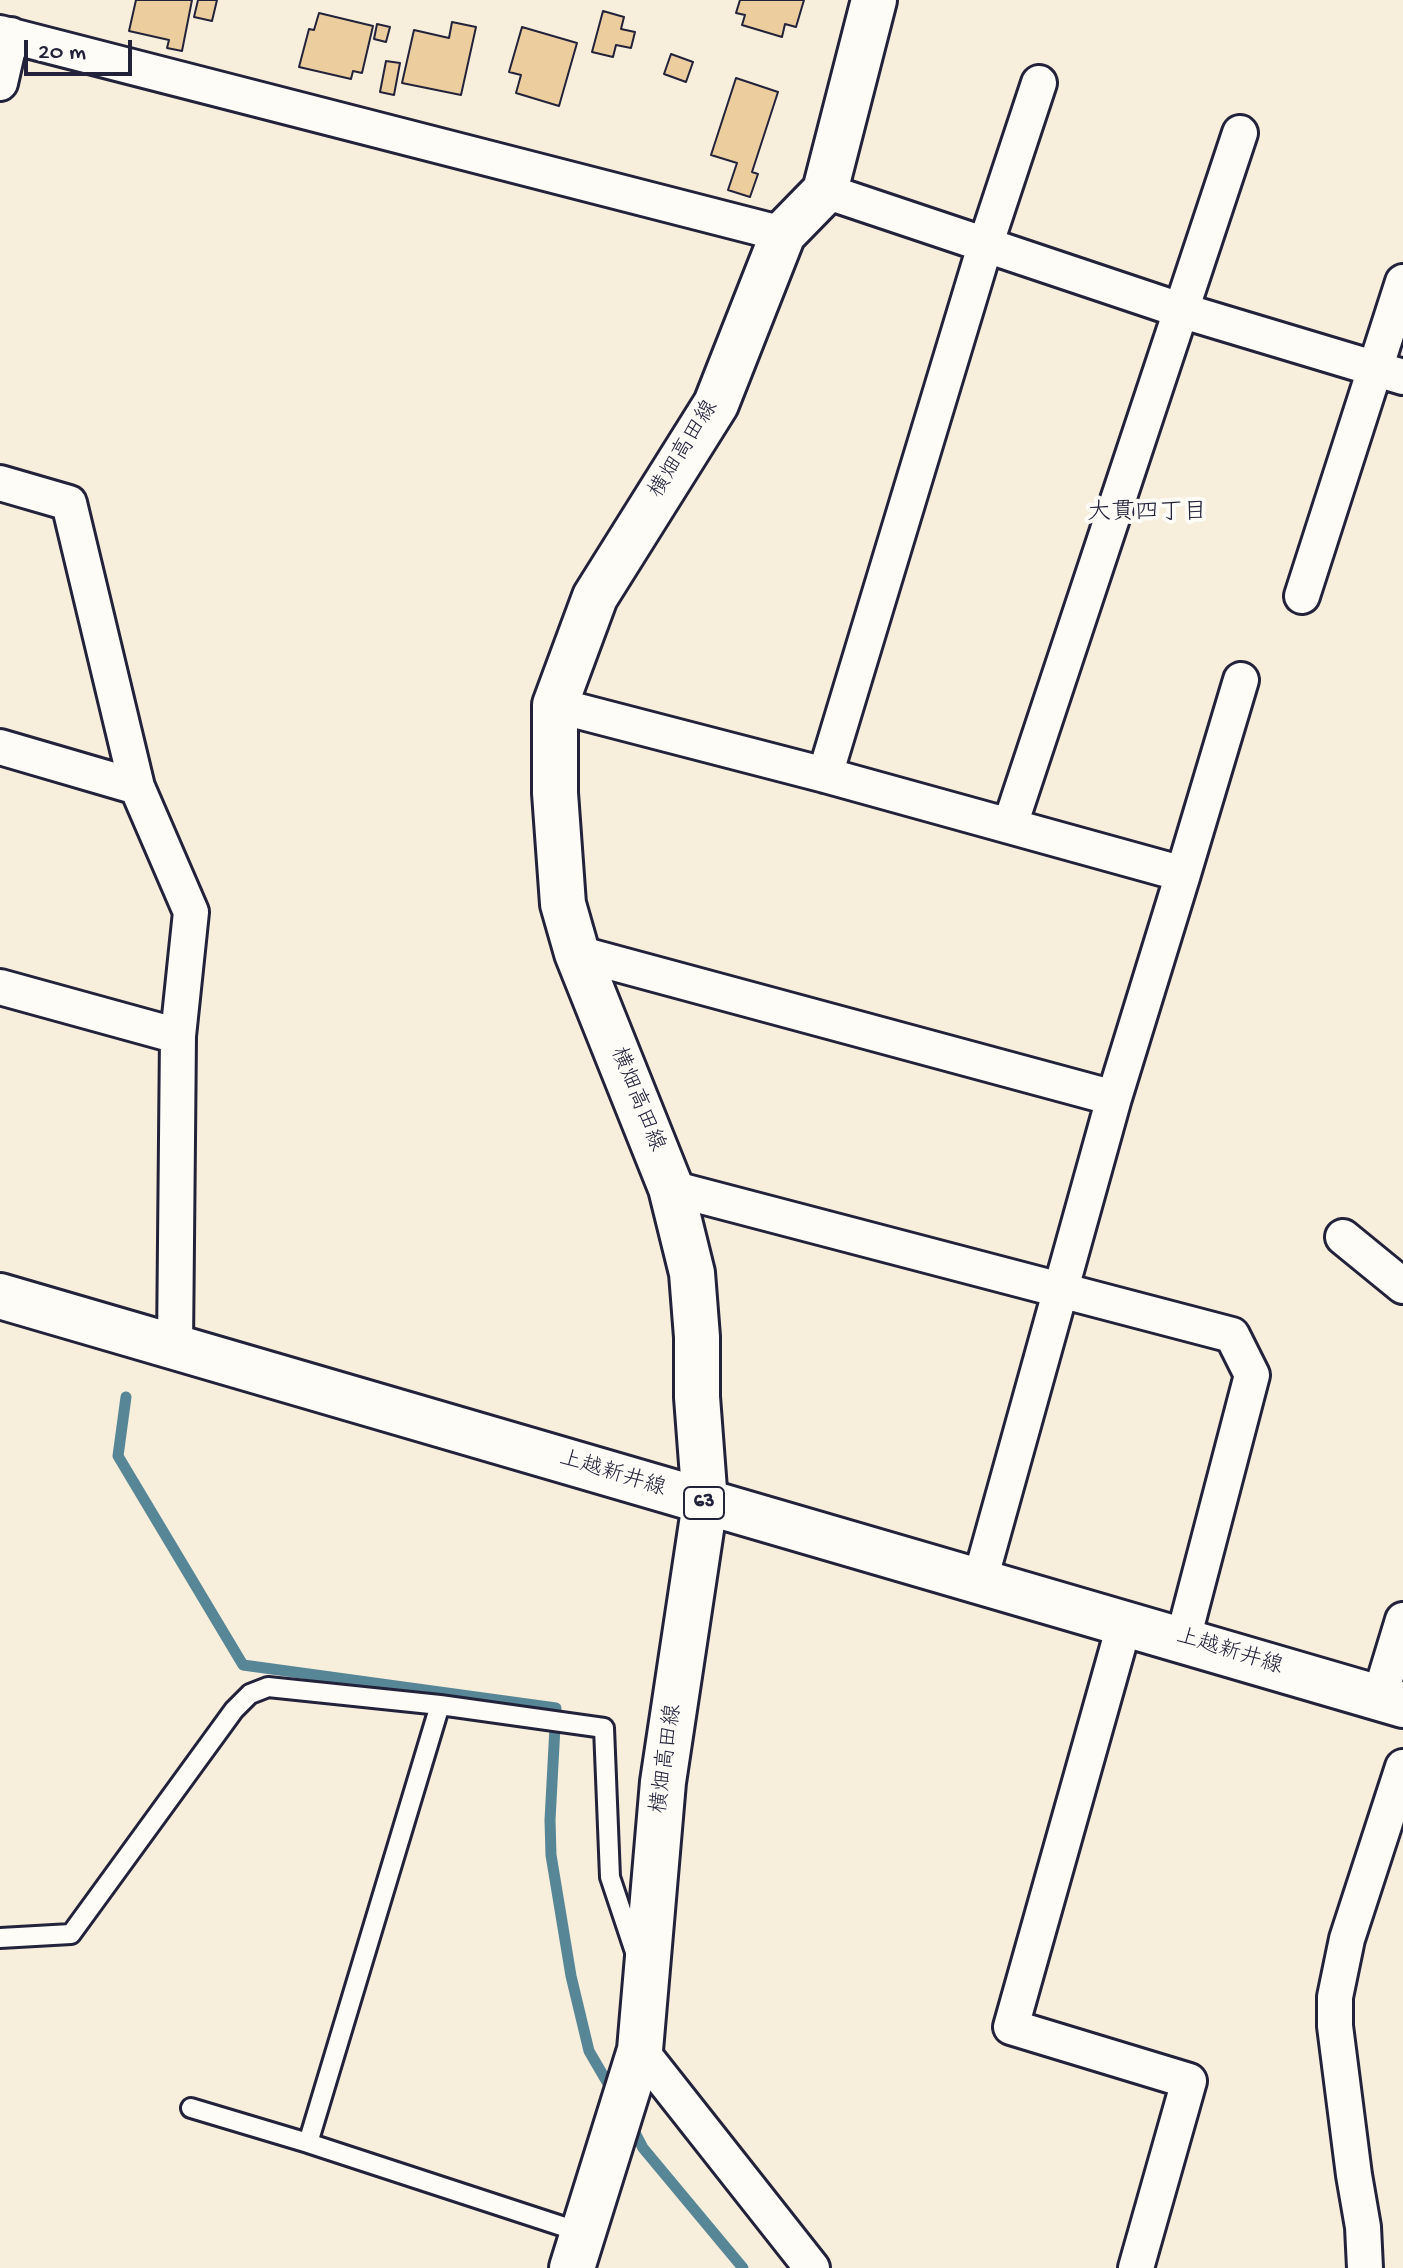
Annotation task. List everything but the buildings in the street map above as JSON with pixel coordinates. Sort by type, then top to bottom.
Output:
[{"type":"main road","name":"横畑高田線","points":[[578,2251],[640,2050],[663,1782],[705,1503],[692,1273],[671,1188],[577,953],[563,904],[555,793],[555,705],[595,597],[716,404],[783,234],[825,191],[874,0]]},
{"type":"main road","name":"上越新井線","points":[[0,1296],[1391,1702]]},
{"type":"street","points":[[0,83],[5,34],[783,234]]},
{"type":"street","points":[[825,775],[985,246],[1039,83]]},
{"type":"street","points":[[1010,825],[1240,133]]},
{"type":"street","points":[[825,191],[1180,310],[1389,373]]},
{"type":"street","points":[[1302,596],[1389,373],[1403,282]]},
{"type":"street","points":[[0,483],[69,503],[137,787],[191,912],[178,1036],[175,1345]]},
{"type":"street","points":[[980,1580],[1114,1098],[1241,680]]},
{"type":"street","points":[[555,705],[825,775],[1183,874]]},
{"type":"street","points":[[0,747],[137,787]]},
{"type":"street","points":[[577,953],[1114,1098]]},
{"type":"street","points":[[0,987],[178,1036]]},
{"type":"street","points":[[671,1188],[1232,1335],[1252,1375],[1183,1639]]},
{"type":"street","points":[[1343,1237],[1403,1286]]},
{"type":"street","points":[[1391,1702],[1403,1620]]},
{"type":"street","points":[[1125,1622],[1011,2027],[1189,2081],[1136,2268]]},
{"type":"street","points":[[1365,2268],[1363,2227],[1335,2026],[1335,1997],[1351,1927],[1403,1767]]},
{"type":"street","points":[[640,2050],[812,2268]]},
{"type":"lane","points":[[0,1938],[71,1934],[234,1710],[250,1694],[268,1687],[440,1705],[604,1728],[610,1877],[644,1981]]},
{"type":"lane","points":[[308,2143],[440,1705]]},
{"type":"lane","points":[[191,2108],[308,2143],[578,2251]]},
{"type":"waterway","points":[[126,1397],[118,1456],[243,1665],[556,1708],[551,1855],[571,1976],[589,2051],[614,2094]]},
{"type":"waterway","points":[[630,2123],[643,2148],[743,2268]]},
{"type":"district","name":"大貫四丁目","points":[[1147,514]]}]
